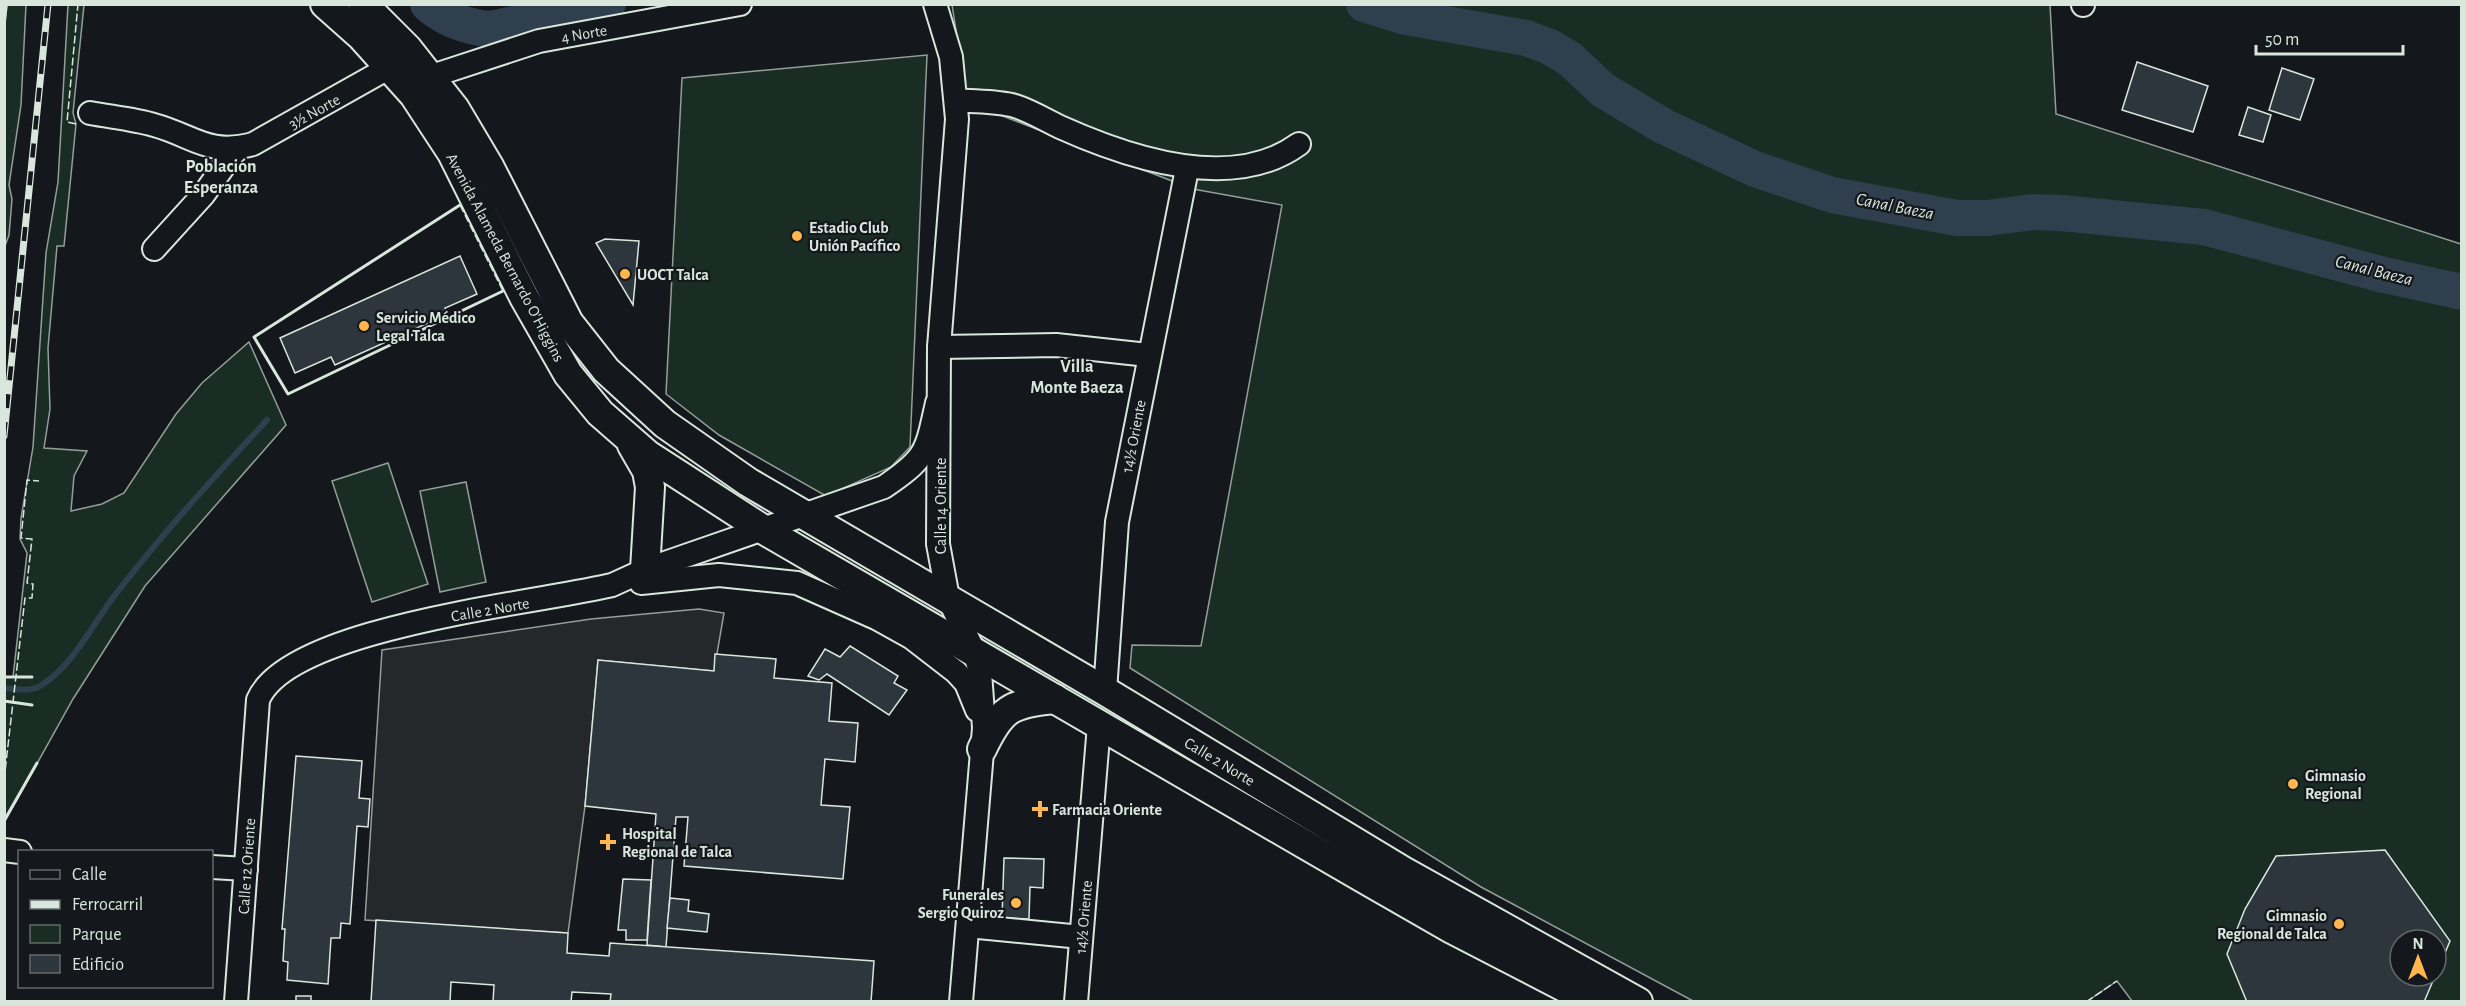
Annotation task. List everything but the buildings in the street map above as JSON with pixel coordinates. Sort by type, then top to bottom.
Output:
[{"type":"main road","name":"Avenida Alameda Bernardo O'Higgins","points":[[325,4],[390,67],[414,95],[452,153],[524,297],[568,374],[600,413],[673,473],[764,530]]},
{"type":"main road","name":"Avenida Alameda Bernardo O'Higgins","points":[[363,4],[432,76],[490,168],[569,323],[606,370],[641,405],[694,446],[806,515]]},
{"type":"main road","points":[[628,438],[647,471],[650,488],[645,570]]},
{"type":"main road","name":"Calle 2 Norte","points":[[806,515],[1105,691],[1402,872],[1638,1002]]},
{"type":"main road","name":"Calle 2 Norte","points":[[764,530],[1452,929],[1593,1002]]},
{"type":"main road","points":[[983,739],[1004,712],[1034,701],[1054,699]]},
{"type":"street","name":"4 Norte","points":[[432,76],[539,42],[740,4]]},
{"type":"street","name":"Calle 14 Oriente","points":[[935,4],[951,57],[956,100],[956,149],[939,347],[937,403],[941,434],[938,544],[948,598],[974,651],[982,682],[983,739],[961,1002]]},
{"type":"street","name":"3½ Norte","points":[[90,113],[157,126],[212,147],[236,149],[253,144],[390,67]]},
{"type":"street","points":[[956,100],[1012,105],[1186,176],[1281,157],[1299,144]]},
{"type":"street","points":[[154,249],[204,194],[236,149]]},
{"type":"street","name":"14½ Oriente","points":[[1105,691],[1113,549],[1148,355],[1186,176]]},
{"type":"street","points":[[939,347],[1056,345],[1148,355]]},
{"type":"street","name":"Calle 2 Norte","points":[[256,730],[258,700],[275,676],[346,641],[394,627],[612,585],[645,570],[884,487],[915,465],[930,437],[937,403]]},
{"type":"street","points":[[612,585],[719,575],[797,583],[876,618],[912,638],[956,672],[966,683],[983,739]]},
{"type":"street","name":"14½ Oriente","points":[[1076,1002],[1100,725]]},
{"type":"street","name":"Calle 12 Oriente","points":[[236,1002],[256,730]]},
{"type":"street","points":[[213,867],[246,870]]},
{"type":"street","points":[[968,926],[1081,937]]},
{"type":"green space","points":[[7,5],[26,5],[21,105],[9,185],[12,199],[9,235],[5,246],[4,33]]},
{"type":"green space","points":[[68,5],[84,5],[73,113],[76,124],[64,246],[57,246],[48,348],[50,409],[44,448],[87,451],[74,476],[71,511],[102,504],[124,493],[176,414],[202,383],[249,342],[286,425],[145,586],[73,699],[5,821],[5,677],[13,677],[27,553],[20,539],[21,518],[33,447],[46,253],[58,182]]},
{"type":"green space","points":[[952,5],[2050,5],[2056,114],[2461,244],[2461,1001],[2132,1001],[2117,981],[2086,1002],[1693,1001],[1481,887],[1130,668],[1132,645],[1201,646],[1282,205],[1193,189],[1000,115],[969,111]]},
{"type":"green space","name":"Estadio Club Unión Pacífico","points":[[927,55],[910,447],[891,467],[826,496],[719,435],[666,394],[682,78]]},
{"type":"green space","points":[[388,463],[428,584],[372,602],[332,481]]},
{"type":"green space","points":[[466,482],[486,582],[440,592],[420,491]]},
{"type":"shaded area","points":[[699,609],[724,613],[714,671],[598,660],[585,806],[568,933],[365,920],[382,650],[591,619]]},
{"type":"waterway","name":"Canal Baeza","points":[[428,4],[457,22],[490,29],[608,4]]},
{"type":"waterway","name":"Canal Baeza","points":[[1364,4],[1406,17],[1526,38],[1550,47],[1570,59],[1603,90],[1663,126],[1755,169],[1832,195],[1957,218],[1987,218],[2032,212],[2061,213],[2204,227],[2384,275],[2462,292]]},
{"type":"waterway","points":[[4,688],[23,690],[36,688],[52,678],[62,668],[151,550],[267,420]]},
{"type":"railway","points":[[4,436],[48,4]]},
{"type":"fence","points":[[76,124],[67,122],[78,4]]},
{"type":"fence","points":[[460,205],[503,291]]},
{"type":"fence","points":[[4,780],[25,598],[32,598],[33,584],[27,583],[32,539],[21,538],[27,480],[39,481]]},
{"type":"fence","points":[[2086,1002],[2117,981]]},
{"type":"wall","points":[[460,205],[254,337],[288,394],[503,291]]},
{"type":"wall","points":[[4,677],[32,677]]},
{"type":"wall","points":[[4,701],[32,705]]},
{"type":"wall","points":[[4,821],[37,763]]},
{"type":"place","name":"Estadio Club Unión Pacífico","points":[[797,236]]},
{"type":"place","name":"UOCT Talca","points":[[625,274]]},
{"type":"place","name":"Servicio Médico Legal Talca","points":[[364,326]]},
{"type":"place","name":"Gimnasio Regional","points":[[2293,784]]},
{"type":"place","name":"Farmacia Oriente","points":[[1040,809]]},
{"type":"place","name":"Hospital Regional de Talca","points":[[608,842]]},
{"type":"place","name":"Funerales Sergio Quiroz","points":[[1016,903]]},
{"type":"place","name":"Gimnasio Regional de Talca","points":[[2339,924]]},
{"type":"district","name":"Población Esperanza","points":[[221,176]]},
{"type":"district","name":"Villa Monte Baeza","points":[[1077,376]]}]
